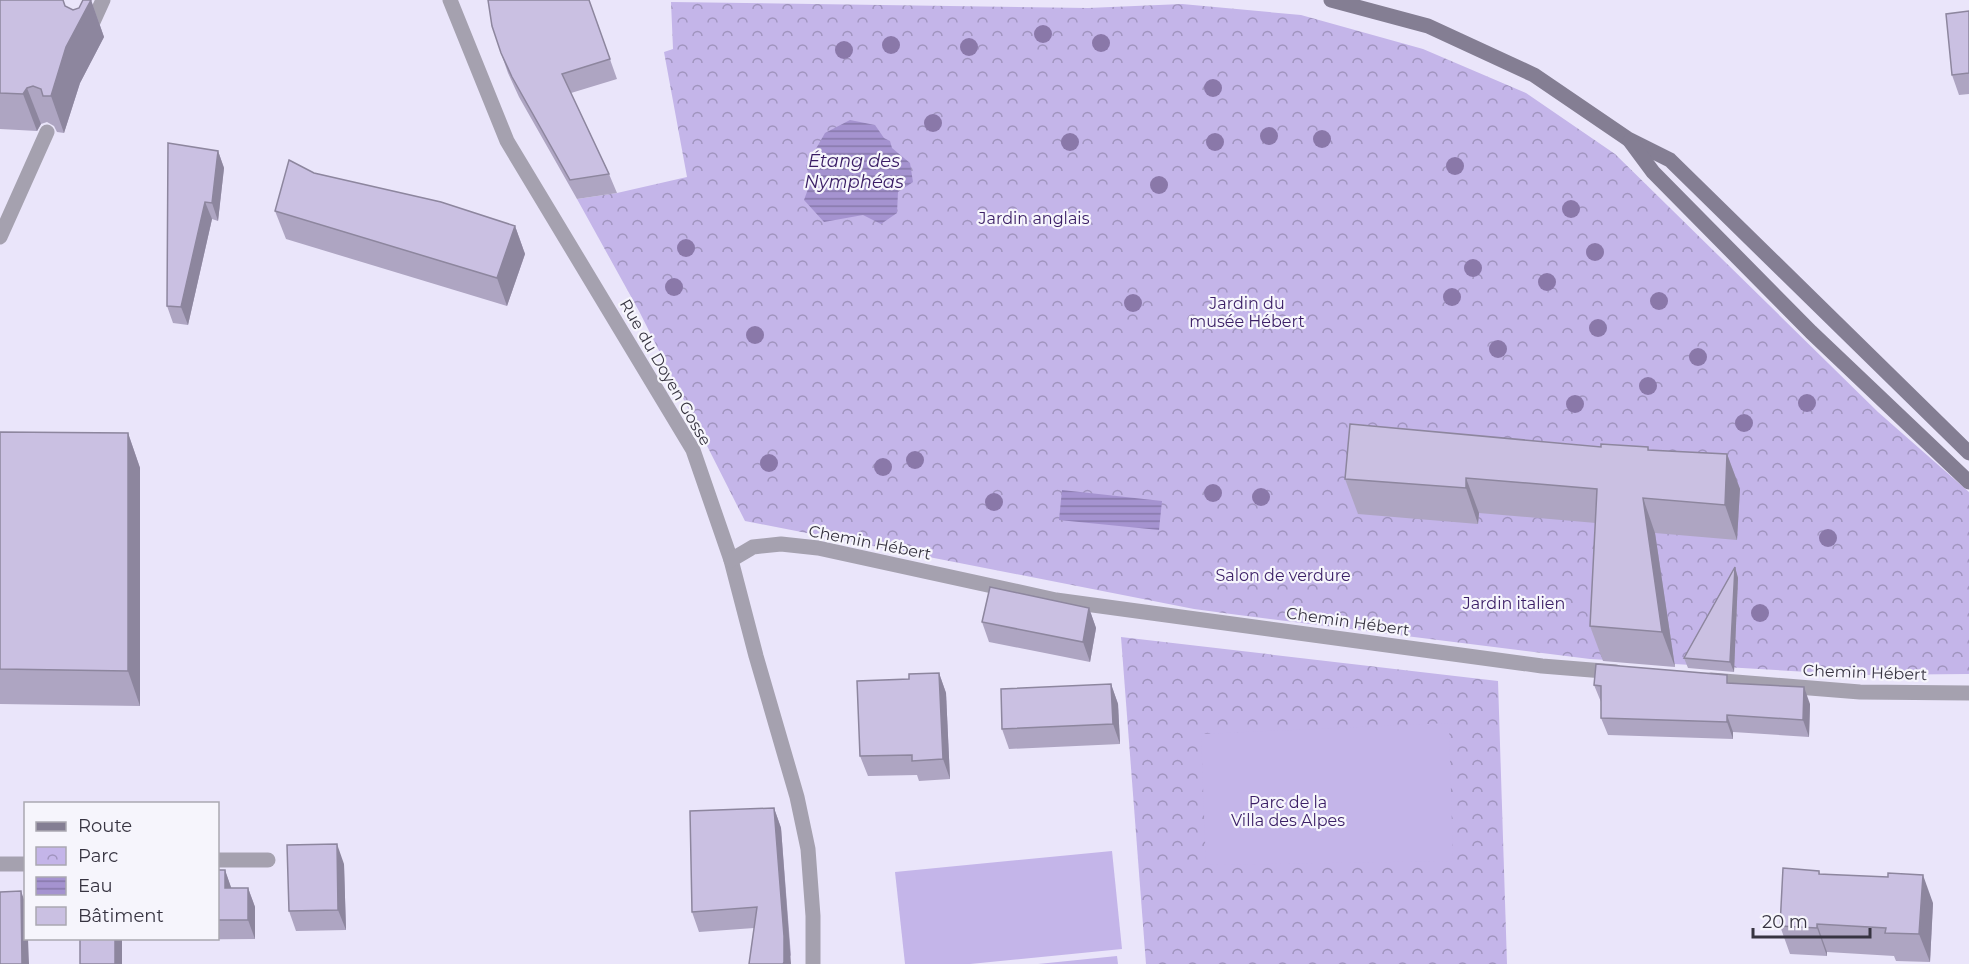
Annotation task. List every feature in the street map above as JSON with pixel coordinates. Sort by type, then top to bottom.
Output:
[{"type":"street","points":[[86,37],[103,0]]},
{"type":"street","name":"Rue du Doyen Gosse","points":[[450,0],[507,141],[693,450],[731,560],[797,797],[808,849],[813,916],[813,964]]},
{"type":"street","points":[[1331,0],[1428,26],[1534,75],[1628,139],[1670,160],[1969,453]]},
{"type":"street","points":[[0,237],[47,132]]},
{"type":"street","points":[[1628,139],[1653,172],[1786,307],[1969,482]]},
{"type":"street","name":"Chemin Hébert","points":[[731,560],[753,547],[781,544],[818,548],[1056,600],[1542,666],[1626,673]]},
{"type":"street","name":"Chemin Hébert","points":[[1696,679],[1860,692],[1969,693]]},
{"type":"street","points":[[219,860],[268,860]]},
{"type":"street","points":[[0,864],[24,864]]},
{"type":"green space","name":"Jardin du musée Hébert","points":[[671,2],[1088,8],[1182,4],[1301,15],[1423,49],[1526,93],[1615,154],[1878,412],[1969,492],[1969,674],[1859,675],[1590,659],[1194,609],[745,521],[639,311],[577,199],[617,193],[687,177],[664,52],[673,49]]},
{"type":"green space","name":"Parc de la Villa des Alpes","points":[[1121,637],[1498,681],[1507,964],[1146,964]]},
{"type":"green space","points":[[1449,723],[1453,861],[1206,865],[1201,734]]},
{"type":"green space","points":[[1112,851],[1122,949],[970,964],[905,964],[895,872]]},
{"type":"green space","points":[[1117,956],[1118,964],[1038,964]]},
{"type":"water","name":"Étang des Nymphéas","points":[[850,120],[875,125],[884,138],[890,141],[892,148],[910,163],[913,182],[898,192],[897,213],[881,224],[863,215],[824,222],[804,200],[811,181],[806,166],[825,133]]},
{"type":"water","points":[[1062,490],[1162,501],[1159,530],[1059,520]]},
{"type":"building","points":[[0,0],[63,0],[65,6],[73,10],[79,8],[83,0],[91,0],[66,47],[51,96],[43,96],[41,89],[33,86],[27,88],[23,94],[0,93]]},
{"type":"building","points":[[488,0],[589,0],[610,59],[562,74],[609,174],[570,180],[501,53],[492,26]]},
{"type":"building","points":[[1969,11],[1969,73],[1952,75],[1946,14]]},
{"type":"building","points":[[168,143],[218,151],[212,203],[205,202],[181,307],[167,306]]},
{"type":"building","points":[[289,160],[314,173],[441,202],[515,226],[497,278],[275,211]]},
{"type":"building","points":[[1350,424],[1601,447],[1601,444],[1648,447],[1648,450],[1727,454],[1725,505],[1643,498],[1662,632],[1590,626],[1597,489],[1466,478],[1466,488],[1345,479]]},
{"type":"building","points":[[0,432],[128,433],[128,671],[0,669]]},
{"type":"building","points":[[1735,567],[1730,662],[1684,658]]},
{"type":"building","points":[[990,587],[1089,608],[1083,642],[982,622]]},
{"type":"building","points":[[1596,664],[1727,675],[1727,683],[1804,687],[1803,720],[1727,715],[1727,722],[1601,718],[1601,686],[1594,685]]},
{"type":"building","points":[[939,673],[943,759],[912,761],[912,755],[860,756],[857,681],[909,679],[909,674]]},
{"type":"building","points":[[1111,684],[1113,724],[1002,729],[1001,689]]},
{"type":"building","points":[[774,808],[784,962],[783,964],[749,964],[757,907],[692,912],[690,811]]},
{"type":"building","points":[[337,844],[338,910],[289,911],[287,845]]},
{"type":"building","points":[[1783,868],[1819,871],[1819,874],[1888,877],[1888,873],[1923,875],[1919,934],[1885,933],[1886,928],[1817,924],[1817,928],[1780,926]]},
{"type":"building","points":[[219,870],[225,870],[225,888],[248,888],[248,920],[219,920]]},
{"type":"building","points":[[21,891],[22,964],[0,964],[0,892]]},
{"type":"building","points":[[80,940],[115,940],[115,964],[80,964]]},
{"type":"park label","name":"Jardin anglais","points":[[1034,218]]},
{"type":"park label","name":"Salon de verdure","points":[[1283,575]]},
{"type":"park label","name":"Jardin italien","points":[[1514,603]]}]
